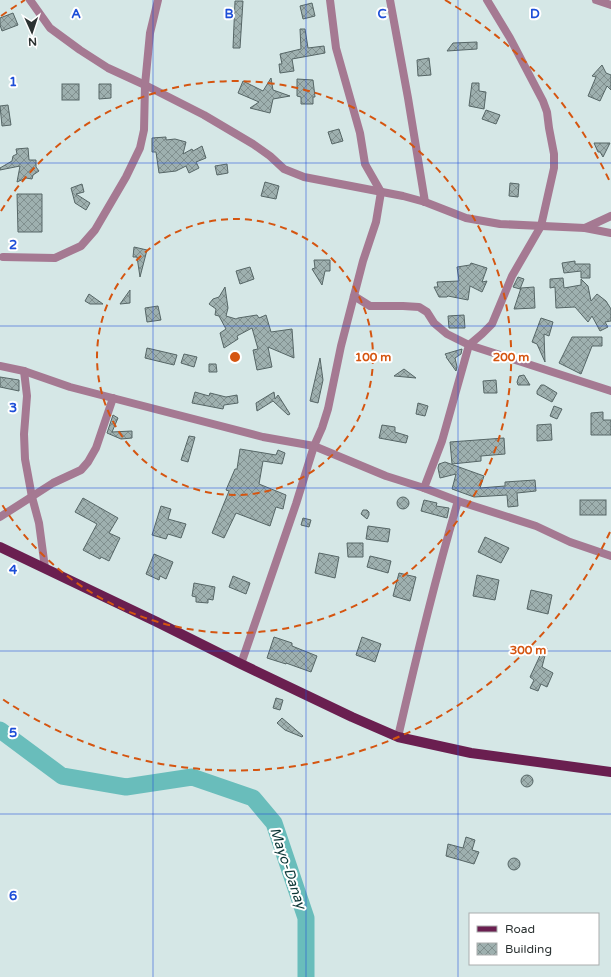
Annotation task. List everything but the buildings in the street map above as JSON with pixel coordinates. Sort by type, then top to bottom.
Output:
[{"type":"main road","points":[[0,547],[352,717],[398,737],[471,753],[611,772]]},
{"type":"street","points":[[30,0],[50,28],[80,50],[108,68],[204,115],[253,144],[270,156],[284,169],[304,177],[425,202],[466,218],[500,224],[585,228],[611,233]]},
{"type":"street","points":[[3,257],[55,258],[80,246],[95,230],[140,148],[144,130],[145,85],[150,33],[158,0]]},
{"type":"street","points":[[241,664],[296,504],[314,446],[328,409],[354,296],[376,222],[382,192],[365,164],[360,133],[336,48],[330,0]]},
{"type":"street","points":[[390,0],[425,202]]},
{"type":"street","points":[[424,488],[442,441],[469,345],[492,324],[512,276],[541,226],[554,168],[554,154],[548,128],[547,112],[510,38],[486,0]]},
{"type":"street","points":[[596,0],[611,5]]},
{"type":"street","points":[[585,228],[611,216]]},
{"type":"street","points":[[354,296],[370,306],[419,307],[427,312],[434,323],[446,334],[469,345],[611,391]]},
{"type":"street","points":[[0,366],[24,371],[70,387],[263,438],[314,446],[386,476],[536,526],[570,542],[611,556]]},
{"type":"street","points":[[24,371],[27,396],[24,434],[25,460],[39,523],[45,568]]},
{"type":"street","points":[[0,517],[53,483],[81,470],[88,462],[96,448],[112,398]]},
{"type":"street","points":[[398,737],[419,645],[458,501]]},
{"type":"waterway","name":"Mayo-Danay","points":[[0,730],[62,776],[126,787],[192,777],[253,798],[274,823],[306,918],[306,977]]}]
